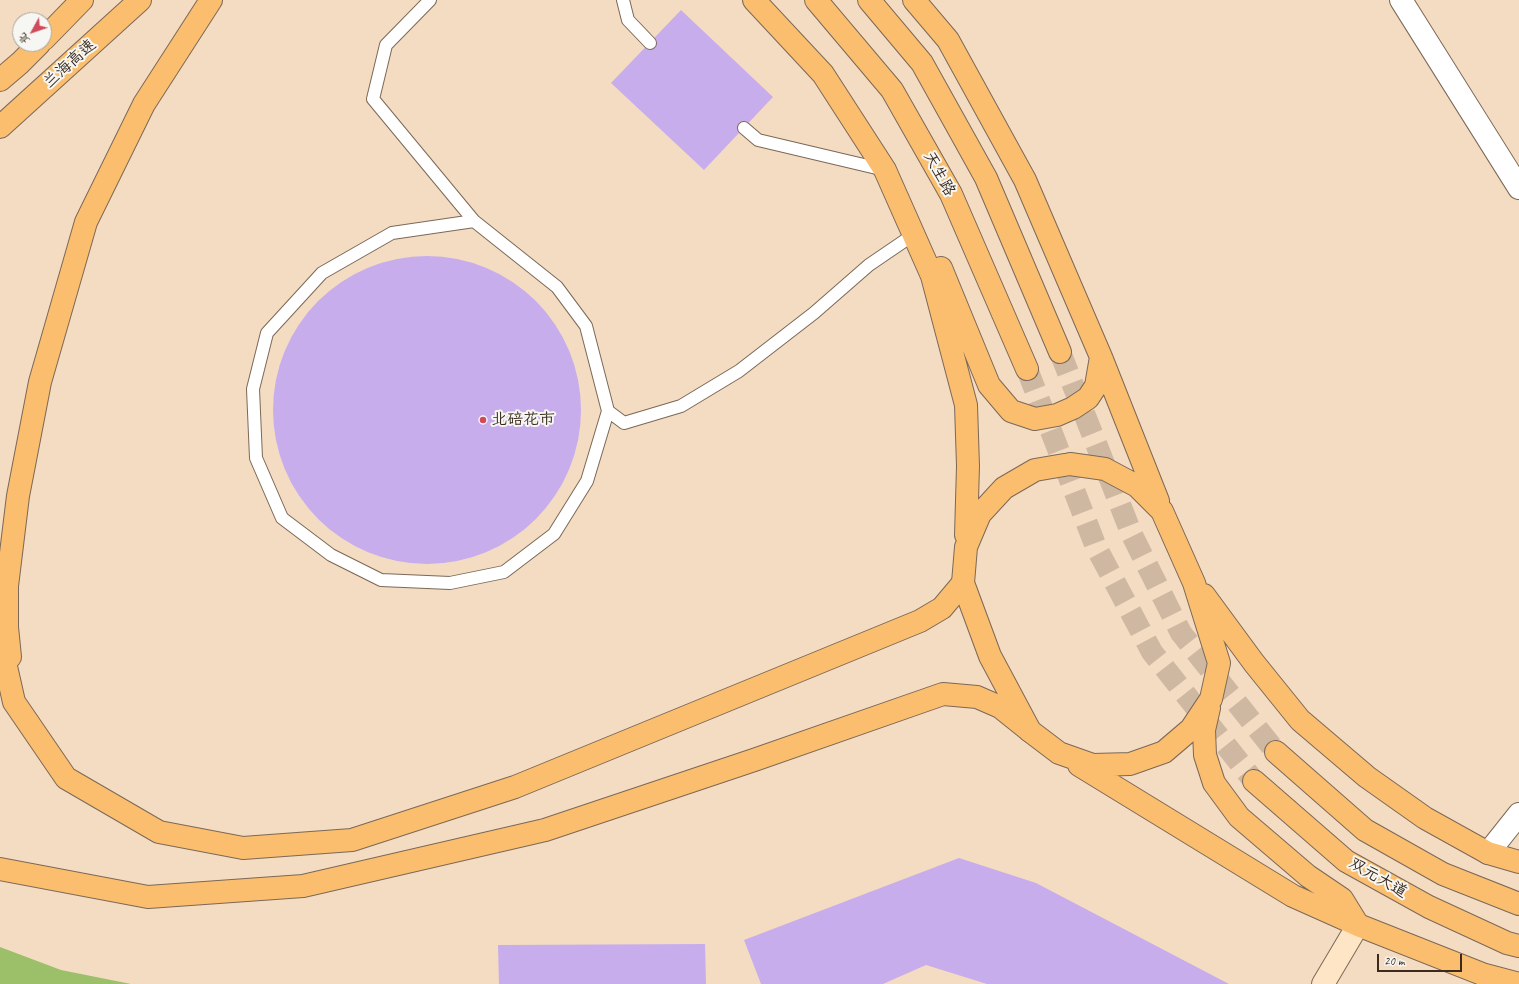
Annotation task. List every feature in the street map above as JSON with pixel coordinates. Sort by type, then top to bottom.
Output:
[{"type":"main road","points":[[52,31],[82,0]]},
{"type":"main road","name":"兰海高速","points":[[0,127],[140,0]]},
{"type":"main road","points":[[14,702],[7,628],[7,586],[18,496],[40,382],[86,222],[144,104],[211,0]]},
{"type":"main road","points":[[754,0],[823,74],[892,163],[943,271],[989,386],[1011,411],[1035,419],[1057,415],[1073,408],[1088,398],[1096,386],[1101,357]]},
{"type":"main road","name":"天生路","points":[[816,0],[892,90],[951,194],[1027,369]]},
{"type":"main road","points":[[869,0],[922,63],[986,178],[1060,352]]},
{"type":"main road","points":[[914,0],[948,40],[1025,180],[1101,357],[1162,511],[1194,583],[1219,664],[1204,730],[1205,755],[1214,783],[1239,817],[1308,876],[1342,899],[1358,925]]},
{"type":"main road","points":[[0,80],[31,52]]},
{"type":"main road","points":[[823,74],[885,170],[932,276],[966,405],[968,466],[966,547],[963,583],[990,656],[1030,731]]},
{"type":"main road","points":[[966,547],[980,514],[1004,488],[1035,470],[1070,464],[1105,469],[1137,486],[1162,511]]},
{"type":"main road","points":[[0,640],[14,702],[66,778],[159,832],[242,848],[352,840],[515,787],[920,621],[942,608],[963,583]]},
{"type":"main road","points":[[1194,583],[1254,663],[1300,720],[1367,777],[1425,818],[1488,853],[1519,862]]},
{"type":"main road","points":[[0,869],[148,897],[303,886],[545,830],[943,694],[977,697],[1000,707],[1059,753],[1293,896],[1358,925],[1482,974],[1519,984]]},
{"type":"main road","points":[[1059,753],[1093,765],[1130,764],[1164,752],[1192,729],[1211,699]]},
{"type":"main road","points":[[1276,752],[1365,830],[1443,874],[1519,904]]},
{"type":"main road","name":"双元大道","points":[[1254,781],[1346,861],[1429,907],[1507,943],[1519,946]]},
{"type":"street","points":[[1401,0],[1519,188]]},
{"type":"street","points":[[1488,853],[1519,814]]},
{"type":"street","points":[[1323,984],[1358,925]]},
{"type":"lane","points":[[430,0],[386,46],[373,98],[474,221],[557,287],[586,326],[608,411],[587,481],[554,534],[504,572],[450,583],[382,580],[332,555],[282,518],[256,458],[253,389],[267,333],[322,273],[392,233],[474,221]]},
{"type":"lane","points":[[623,0],[628,20],[650,43]]},
{"type":"lane","points":[[744,128],[758,140],[885,170]]},
{"type":"lane","points":[[608,411],[624,423],[681,406],[739,371],[814,313],[869,266],[913,235]]},
{"type":"green space","points":[[0,947],[61,970],[131,984],[0,984]]},
{"type":"building","points":[[681,10],[773,97],[704,170],[611,83]]},
{"type":"building","points":[[427,256],[457,259],[486,268],[513,282],[536,301],[555,324],[569,351],[578,380],[581,410],[578,440],[569,469],[555,496],[536,519],[513,538],[486,552],[457,561],[427,564],[397,561],[368,552],[341,538],[318,519],[299,496],[285,469],[276,440],[273,410],[276,380],[285,351],[299,324],[318,301],[341,282],[368,268],[397,259]]},
{"type":"building","points":[[959,858],[1036,883],[1229,984],[987,984],[926,965],[883,984],[761,984],[744,940]]},
{"type":"building","points":[[705,944],[706,984],[499,984],[498,945]]},
{"type":"tunnel","points":[[1060,352],[1132,535],[1181,633],[1276,752]]},
{"type":"tunnel","points":[[1027,369],[1096,547],[1152,652],[1254,781]]},
{"type":"place","name":"北碚花市","points":[[483,420]]}]
